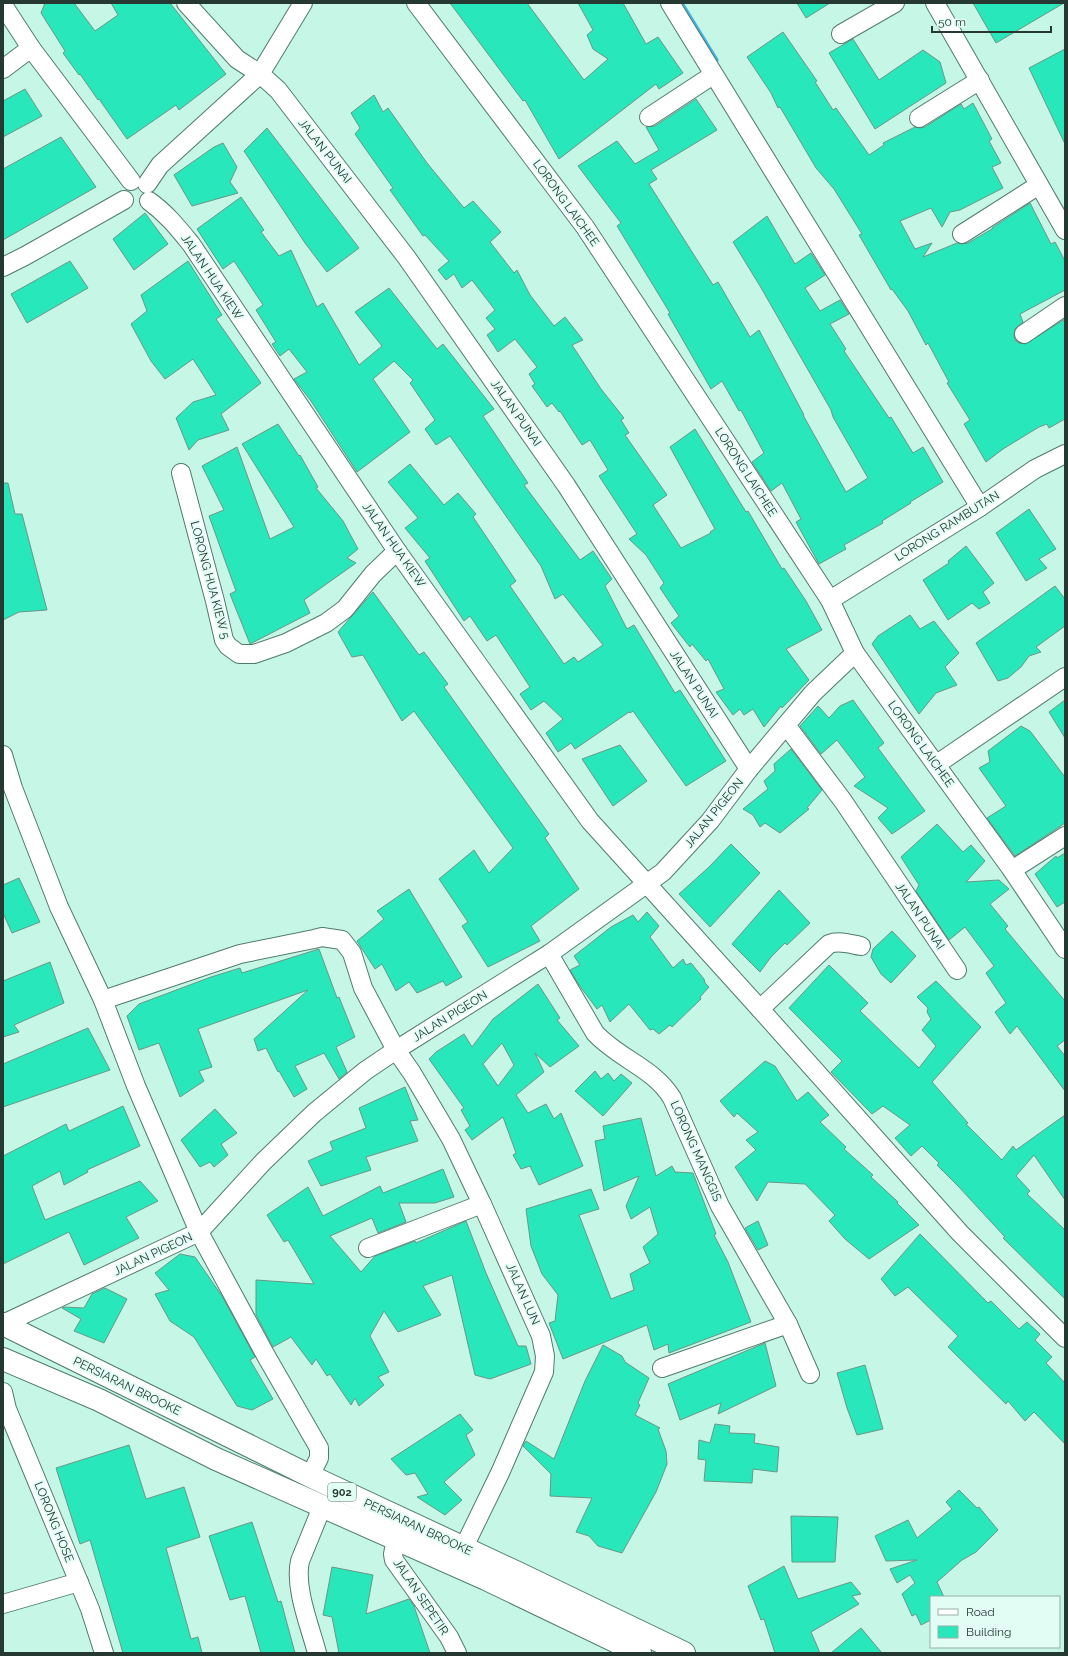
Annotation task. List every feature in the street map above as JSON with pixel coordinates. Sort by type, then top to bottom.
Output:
[{"type":"main road","name":"PERSIARAN BROOKE","points":[[3,1324],[310,1476],[463,1549],[522,1575],[684,1653]]},
{"type":"main road","name":"PERSIARAN BROOKE","points":[[3,1358],[99,1400],[216,1459],[486,1579],[640,1653]]},
{"type":"street","name":"JALAN PUNAI","points":[[186,3],[237,58],[260,74],[278,90],[416,271],[566,485],[749,769]]},
{"type":"street","points":[[142,189],[160,165],[260,74],[303,3]]},
{"type":"street","name":"LORONG LAICHEE","points":[[416,3],[586,227],[830,600],[855,653],[937,764],[1012,870],[1065,949]]},
{"type":"street","points":[[670,3],[980,507]]},
{"type":"street","points":[[841,34],[895,3]]},
{"type":"street","points":[[936,3],[1065,230]]},
{"type":"street","name":"JALAN HUA KIEW","points":[[3,5],[31,48],[142,189],[175,223],[191,244],[397,550],[590,821],[960,1233],[1065,1338]]},
{"type":"street","points":[[3,69],[31,48]]},
{"type":"street","points":[[649,117],[713,75]]},
{"type":"street","points":[[919,118],[980,80]]},
{"type":"street","points":[[962,234],[1039,185]]},
{"type":"street","points":[[124,187],[142,189],[146,204],[138,208],[130,206],[122,196],[124,187]]},
{"type":"street","points":[[3,267],[124,200]]},
{"type":"street","points":[[1024,334],[1065,306]]},
{"type":"street","name":"LORONG RAMBUTAN","points":[[830,600],[980,507],[1035,469],[1065,454]]},
{"type":"street","name":"LORONG HUA KIEW 5","points":[[181,473],[224,640],[228,646],[239,654],[254,654],[286,643],[326,624],[345,609],[373,574],[397,550]]},
{"type":"street","name":"JALAN PIGEON","points":[[3,1324],[199,1232],[263,1162],[314,1112],[365,1071],[549,954],[648,884],[663,872],[710,822],[749,769],[786,725],[813,694],[855,653]]},
{"type":"street","points":[[937,764],[1065,676]]},
{"type":"street","name":"JALAN PUNAI","points":[[786,725],[843,802],[957,970]]},
{"type":"street","points":[[3,755],[13,788],[59,907],[104,1000],[136,1086],[199,1232],[265,1354],[319,1448],[318,1458],[310,1476]]},
{"type":"street","points":[[1012,870],[1065,836]]},
{"type":"street","name":"JALAN LUN","points":[[104,1000],[240,954],[318,938],[334,938],[342,940],[352,953],[363,988],[396,1050],[412,1072],[451,1139],[541,1336],[545,1356],[544,1372],[500,1473],[463,1549]]},
{"type":"street","points":[[760,1009],[829,944],[840,942],[861,946]]},
{"type":"street","name":"LORONG MANGGIS","points":[[549,954],[595,1033],[605,1044],[665,1086],[672,1098],[720,1206],[788,1324],[810,1374]]},
{"type":"street","points":[[368,1248],[482,1204]]},
{"type":"street","points":[[662,1368],[788,1324]]},
{"type":"street","name":"LORONG HOSE","points":[[3,1392],[8,1409],[90,1609],[104,1653]]},
{"type":"street","points":[[317,1653],[299,1589],[298,1571],[300,1561],[322,1507]]},
{"type":"street","name":"JALAN SEPETIR","points":[[396,1540],[393,1554],[396,1564],[449,1637],[457,1653]]},
{"type":"street","points":[[3,1604],[79,1582]]},
{"type":"building","points":[[45,3],[74,3],[95,31],[118,15],[111,3],[170,3],[226,74],[179,110],[176,105],[127,139],[99,99],[98,100],[63,53],[65,51],[41,13]]},
{"type":"building","points":[[450,3],[527,3],[584,80],[608,59],[593,49],[587,35],[593,30],[578,3],[623,3],[646,44],[658,37],[683,73],[659,89],[656,84],[559,159],[525,100],[523,101]]},
{"type":"building","points":[[797,3],[830,3],[806,18]]},
{"type":"building","points":[[973,3],[1064,3],[996,43]]},
{"type":"building","points":[[783,32],[817,81],[815,82],[833,110],[836,108],[869,155],[884,145],[883,143],[915,127],[925,127],[961,104],[964,109],[973,103],[992,139],[989,141],[1001,163],[992,167],[1003,188],[960,210],[950,212],[942,227],[931,208],[900,221],[915,249],[932,243],[923,257],[957,243],[968,243],[992,229],[1030,203],[1051,244],[1055,242],[1065,261],[1065,290],[1020,314],[1023,322],[1015,329],[1014,335],[1015,340],[1019,343],[1025,344],[1065,319],[1065,419],[1049,428],[1047,424],[1039,427],[1003,449],[986,462],[964,424],[970,420],[947,383],[949,382],[928,343],[926,345],[908,311],[892,289],[891,290],[859,235],[862,234],[834,189],[816,168],[780,107],[778,108],[771,93],[747,57]]},
{"type":"building","points":[[853,39],[879,80],[923,50],[940,62],[946,83],[875,129],[829,53]]},
{"type":"building","points":[[1065,49],[1065,144],[1029,68]]},
{"type":"building","points":[[25,89],[42,116],[3,137],[3,101]]},
{"type":"building","points":[[374,95],[383,112],[388,108],[427,163],[464,208],[473,201],[501,232],[490,242],[514,273],[517,270],[530,295],[554,326],[565,317],[583,340],[572,345],[601,389],[624,418],[621,420],[629,433],[625,435],[667,495],[653,505],[681,548],[711,533],[710,532],[715,529],[670,447],[695,429],[746,512],[748,511],[782,569],[784,568],[806,601],[822,630],[786,649],[809,680],[782,708],[781,706],[764,727],[753,709],[744,715],[740,709],[733,715],[716,692],[724,689],[708,659],[706,661],[692,644],[690,647],[671,623],[679,616],[660,588],[664,583],[646,555],[629,539],[637,534],[599,476],[608,470],[590,440],[582,445],[560,411],[559,412],[552,403],[547,407],[532,386],[535,384],[529,374],[537,367],[515,339],[498,352],[487,335],[495,329],[486,318],[495,310],[472,280],[462,288],[454,274],[446,280],[438,270],[449,261],[425,235],[423,236],[390,190],[393,188],[355,134],[360,128],[351,113]]},
{"type":"building","points":[[696,99],[717,130],[651,170],[657,179],[649,184],[713,285],[718,282],[750,337],[759,330],[803,415],[846,492],[868,478],[833,417],[831,410],[733,242],[767,216],[795,264],[811,253],[825,275],[805,288],[820,311],[840,300],[849,314],[830,324],[846,349],[844,351],[889,418],[891,417],[913,453],[923,447],[943,482],[882,521],[883,523],[844,545],[846,549],[819,564],[796,522],[801,519],[782,483],[771,491],[752,462],[764,453],[741,410],[739,411],[722,381],[711,389],[668,314],[670,313],[617,226],[621,223],[578,166],[617,141],[635,164],[659,150],[646,127],[655,126]]},
{"type":"building","points":[[267,128],[359,248],[327,272],[305,243],[244,151]]},
{"type":"building","points":[[61,137],[96,187],[3,240],[3,169]]},
{"type":"building","points":[[223,143],[237,167],[230,182],[238,193],[192,206],[174,175],[214,147]]},
{"type":"building","points":[[241,197],[264,230],[261,232],[279,256],[291,250],[317,307],[323,303],[359,365],[382,346],[355,312],[389,288],[437,349],[443,344],[494,409],[483,416],[528,483],[524,485],[580,560],[593,551],[612,579],[605,586],[627,629],[634,625],[675,693],[680,690],[726,761],[686,786],[633,711],[630,713],[629,712],[575,749],[571,743],[558,752],[546,733],[563,719],[544,701],[531,710],[520,694],[530,687],[496,635],[487,641],[470,616],[464,621],[425,561],[430,558],[405,528],[418,518],[388,482],[410,464],[444,505],[458,493],[476,514],[473,517],[516,581],[510,586],[564,664],[574,657],[578,662],[603,645],[563,594],[555,599],[541,566],[450,436],[436,445],[425,429],[435,420],[410,383],[413,380],[394,361],[373,379],[410,432],[357,472],[311,401],[294,379],[307,372],[289,349],[280,356],[272,344],[276,342],[256,310],[263,305],[234,261],[223,269],[197,229]]},
{"type":"building","points":[[145,213],[168,244],[134,270],[113,239]]},
{"type":"building","points":[[70,261],[88,288],[27,323],[11,294]]},
{"type":"building","points":[[188,261],[222,315],[216,319],[261,383],[221,414],[229,430],[198,440],[189,450],[176,418],[193,402],[216,395],[193,359],[165,379],[151,361],[131,324],[147,311],[141,295]]},
{"type":"building","points":[[278,424],[299,456],[300,455],[318,487],[316,488],[343,521],[358,549],[347,558],[356,563],[304,600],[310,613],[250,644],[230,594],[236,591],[209,516],[224,510],[202,466],[237,447],[270,539],[294,527],[242,444]]},
{"type":"building","points":[[3,483],[8,483],[15,514],[22,514],[47,610],[19,612],[3,620]]},
{"type":"building","points":[[1029,509],[1056,549],[1039,559],[1047,568],[1026,581],[996,533]]},
{"type":"building","points":[[966,546],[994,583],[983,592],[990,603],[979,609],[972,603],[948,620],[923,580],[949,563],[948,561]]},
{"type":"building","points":[[1055,586],[1065,599],[1065,626],[1036,647],[1041,652],[1029,656],[1021,667],[1008,678],[998,681],[976,643]]},
{"type":"building","points":[[373,592],[419,655],[424,652],[448,684],[444,687],[549,834],[545,838],[579,889],[531,926],[540,941],[488,967],[462,926],[468,922],[439,879],[474,850],[489,873],[513,848],[414,711],[402,721],[363,655],[352,657],[338,632]]},
{"type":"building","points":[[910,615],[920,629],[934,621],[959,653],[945,667],[957,685],[936,693],[919,714],[872,644],[878,636]]},
{"type":"building","points":[[853,700],[884,743],[878,748],[925,811],[892,834],[878,818],[888,808],[854,786],[865,777],[837,740],[821,754],[800,726],[818,706],[829,718],[840,706]]},
{"type":"building","points":[[1065,700],[1065,738],[1049,712]]},
{"type":"building","points":[[1021,726],[1030,731],[1065,777],[1065,823],[1015,856],[987,818],[1006,806],[979,768],[990,762],[988,751]]},
{"type":"building","points":[[620,745],[647,781],[613,806],[582,759]]},
{"type":"building","points":[[791,749],[822,790],[807,808],[809,809],[780,833],[765,823],[760,827],[753,815],[743,809],[768,789],[764,781],[775,771],[774,764]]},
{"type":"building","points":[[937,824],[963,852],[971,845],[985,861],[966,882],[999,880],[1009,889],[990,904],[1008,926],[1005,929],[1065,1001],[1065,1040],[1057,1046],[1065,1056],[1065,1091],[1017,1026],[1010,1034],[995,1012],[1006,1003],[986,973],[994,966],[965,927],[949,940],[916,891],[919,885],[901,857]]},
{"type":"building","points":[[731,844],[760,873],[710,927],[679,894],[709,867]]},
{"type":"building","points":[[1065,853],[1065,902],[1057,907],[1035,874],[1056,856],[1057,858]]},
{"type":"building","points":[[19,878],[40,922],[12,933],[3,913],[3,885]]},
{"type":"building","points":[[409,889],[462,977],[446,986],[443,981],[417,993],[409,982],[396,991],[382,964],[375,969],[357,941],[384,919],[377,911]]},
{"type":"building","points":[[779,890],[810,923],[787,945],[785,943],[771,957],[760,972],[732,944]]},
{"type":"building","points":[[647,912],[659,926],[650,937],[673,968],[683,959],[686,965],[691,963],[709,987],[700,997],[701,999],[672,1027],[670,1025],[659,1034],[653,1029],[650,1030],[629,1004],[610,1022],[602,1005],[597,1009],[570,970],[580,965],[574,956],[611,927],[633,915],[638,922]]},
{"type":"building","points":[[892,931],[916,956],[891,983],[881,974],[871,957],[873,949]]},
{"type":"building","points":[[319,949],[337,998],[339,997],[355,1037],[336,1047],[347,1072],[339,1079],[324,1053],[295,1066],[307,1089],[294,1097],[279,1071],[278,1072],[266,1048],[258,1051],[254,1039],[308,990],[198,1029],[212,1067],[199,1071],[204,1081],[180,1097],[159,1043],[139,1050],[127,1016],[139,1004],[211,977],[240,968],[242,973]]},
{"type":"building","points":[[50,962],[64,1003],[14,1025],[19,1032],[3,1037],[3,981]]},
{"type":"building","points":[[829,965],[868,1003],[860,1011],[919,1068],[936,1046],[922,1030],[931,1019],[927,1012],[928,1008],[917,997],[936,981],[981,1027],[932,1082],[968,1123],[966,1124],[1002,1160],[1013,1146],[1016,1150],[1065,1115],[1065,1200],[1034,1155],[1016,1176],[1030,1191],[1027,1194],[1065,1230],[1065,1299],[1003,1238],[1005,1237],[937,1165],[939,1163],[922,1146],[911,1156],[895,1138],[910,1125],[883,1106],[872,1114],[831,1072],[842,1061],[789,1008]]},
{"type":"building","points":[[538,984],[560,1018],[557,1020],[579,1046],[550,1067],[535,1053],[544,1072],[516,1095],[528,1113],[546,1104],[554,1119],[561,1113],[583,1166],[539,1185],[530,1166],[521,1169],[513,1155],[516,1153],[503,1117],[472,1140],[465,1130],[470,1126],[461,1110],[464,1108],[429,1059],[436,1052],[464,1034],[472,1047],[493,1019]],"holes":[[[502,1043],[514,1065],[498,1086],[483,1064]]]},
{"type":"building","points":[[88,1028],[110,1070],[3,1107],[3,1064]]},
{"type":"building","points":[[765,1061],[775,1066],[797,1101],[808,1092],[829,1115],[820,1122],[846,1147],[844,1149],[873,1175],[871,1177],[898,1202],[897,1203],[919,1225],[869,1259],[845,1239],[829,1221],[835,1215],[805,1184],[768,1182],[757,1201],[735,1167],[756,1150],[746,1140],[758,1132],[737,1113],[734,1117],[720,1101]]},
{"type":"building","points":[[595,1071],[601,1079],[608,1073],[614,1081],[621,1074],[632,1083],[603,1116],[575,1091]]},
{"type":"building","points":[[405,1087],[418,1120],[410,1121],[418,1141],[366,1157],[371,1170],[321,1186],[308,1161],[333,1150],[330,1142],[366,1128],[359,1108]]},
{"type":"building","points":[[123,1106],[140,1146],[87,1170],[88,1172],[64,1185],[60,1171],[32,1186],[45,1220],[140,1181],[158,1201],[126,1217],[139,1238],[84,1265],[69,1232],[3,1264],[3,1156],[66,1124],[69,1131]]},
{"type":"building","points":[[215,1109],[237,1133],[221,1144],[228,1155],[214,1167],[210,1162],[200,1167],[181,1140]]},
{"type":"building","points":[[641,1118],[656,1176],[672,1166],[675,1172],[693,1173],[716,1234],[714,1235],[728,1262],[751,1322],[669,1353],[668,1344],[654,1350],[647,1325],[563,1359],[549,1323],[555,1321],[558,1295],[542,1274],[531,1246],[526,1209],[591,1189],[599,1209],[579,1215],[611,1299],[634,1290],[630,1274],[650,1263],[643,1247],[658,1234],[650,1207],[631,1219],[626,1206],[639,1176],[604,1191],[595,1141],[605,1139],[603,1126]]},
{"type":"building","points":[[443,1169],[454,1197],[435,1203],[399,1203],[406,1222],[378,1233],[372,1218],[330,1236],[361,1272],[375,1256],[415,1241],[416,1243],[466,1221],[486,1273],[518,1346],[526,1346],[531,1364],[490,1379],[475,1375],[452,1275],[423,1286],[441,1315],[398,1332],[384,1311],[370,1336],[389,1372],[378,1377],[384,1385],[359,1406],[355,1398],[351,1405],[330,1374],[327,1376],[316,1359],[312,1365],[291,1337],[273,1347],[256,1315],[256,1280],[314,1284],[288,1240],[284,1242],[267,1215],[308,1187],[323,1216],[380,1186],[383,1193]]},
{"type":"building","points":[[758,1221],[768,1245],[758,1250],[745,1228]]},
{"type":"building","points":[[920,1234],[988,1303],[991,1301],[1019,1329],[1027,1322],[1040,1334],[1035,1340],[1052,1357],[1046,1363],[1065,1383],[1065,1444],[1034,1412],[1025,1421],[1008,1401],[1006,1404],[948,1347],[958,1336],[908,1287],[895,1296],[881,1279]]},
{"type":"building","points":[[180,1254],[195,1257],[222,1296],[255,1357],[250,1360],[273,1399],[252,1410],[237,1406],[194,1337],[170,1321],[155,1294],[169,1290],[155,1273]]},
{"type":"building","points":[[105,1288],[127,1299],[104,1343],[74,1331],[81,1319],[62,1308],[84,1308],[92,1294]]},
{"type":"building","points":[[765,1343],[776,1386],[718,1414],[721,1403],[680,1420],[668,1384]]},
{"type":"building","points":[[603,1345],[622,1356],[625,1362],[649,1378],[638,1403],[640,1405],[635,1415],[660,1428],[658,1429],[666,1451],[667,1464],[656,1492],[622,1553],[598,1546],[589,1536],[576,1532],[592,1498],[550,1496],[551,1474],[523,1446],[526,1441],[554,1459],[585,1381]]},
{"type":"building","points":[[865,1365],[883,1429],[857,1435],[847,1408],[837,1373]]},
{"type":"building","points":[[460,1414],[473,1430],[466,1435],[475,1455],[444,1482],[462,1500],[445,1515],[417,1497],[428,1494],[415,1473],[406,1475],[391,1459]]},
{"type":"building","points":[[715,1424],[730,1426],[729,1433],[755,1434],[754,1443],[779,1447],[777,1472],[753,1469],[752,1483],[704,1481],[706,1460],[698,1459],[699,1440],[710,1443]]},
{"type":"building","points":[[129,1445],[146,1499],[184,1487],[200,1537],[166,1548],[191,1639],[198,1637],[202,1653],[123,1653],[90,1540],[80,1544],[56,1468]]},
{"type":"building","points":[[959,1490],[977,1508],[979,1507],[998,1530],[976,1552],[962,1560],[937,1582],[944,1596],[930,1596],[930,1620],[921,1625],[916,1614],[912,1616],[902,1594],[915,1583],[910,1575],[897,1583],[890,1569],[917,1560],[886,1561],[875,1536],[908,1520],[917,1538],[952,1509],[946,1502]]},
{"type":"building","points":[[791,1516],[838,1517],[835,1562],[792,1562]]},
{"type":"building","points":[[252,1522],[278,1602],[281,1601],[295,1653],[261,1653],[245,1596],[230,1600],[209,1536]]},
{"type":"building","points":[[784,1566],[798,1599],[851,1582],[861,1594],[852,1596],[859,1604],[811,1632],[820,1653],[775,1653],[764,1619],[761,1620],[748,1586]]},
{"type":"building","points":[[332,1567],[373,1575],[366,1614],[409,1599],[414,1606],[430,1653],[339,1653],[332,1617],[323,1615]]},
{"type":"building","points":[[861,1628],[882,1653],[831,1653]]},
{"type":"waterway","points":[[681,3],[716,60]]}]
